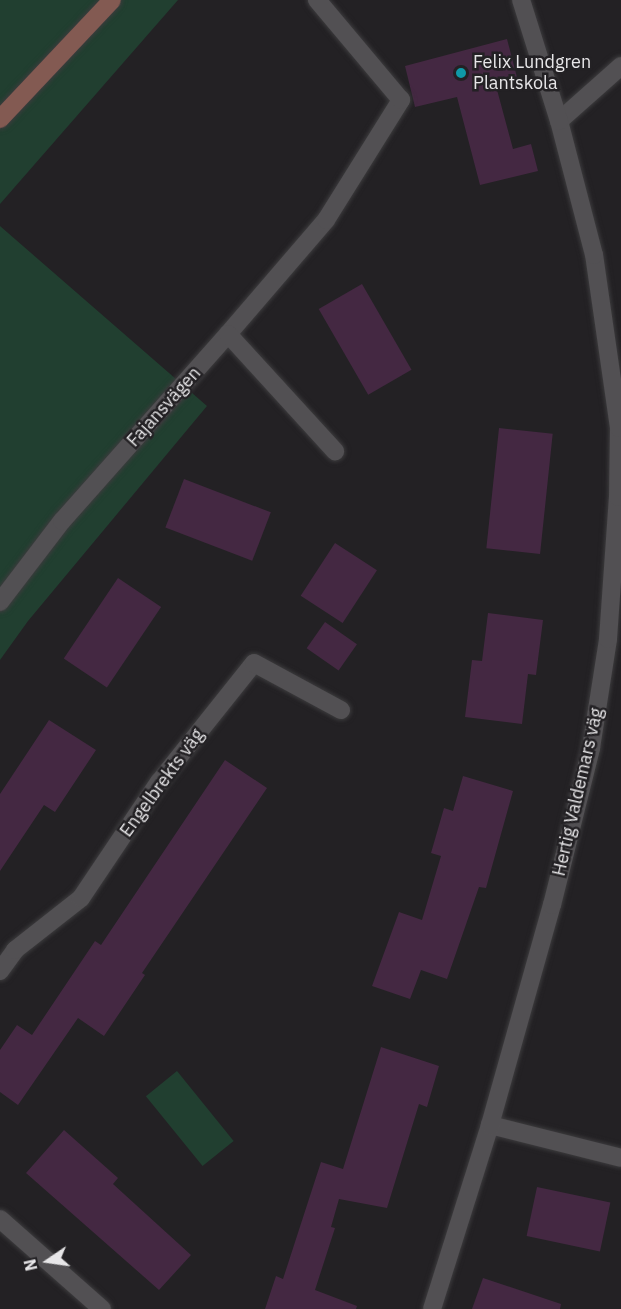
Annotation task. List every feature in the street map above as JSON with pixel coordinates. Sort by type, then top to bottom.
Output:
[{"type":"main road","points":[[0,119],[112,0]]},
{"type":"street","name":"Fajansvägen","points":[[0,602],[62,521],[326,220],[401,100],[317,0]]},
{"type":"street","name":"Hertig Valdemars väg","points":[[432,1309],[490,1125],[552,905],[591,748],[608,639],[617,508],[619,428],[596,265],[559,121],[521,0]]},
{"type":"street","points":[[559,121],[621,66]]},
{"type":"street","points":[[228,334],[335,451]]},
{"type":"street","name":"Engelbrekts väg","points":[[0,970],[15,950],[81,898],[159,782],[254,663],[341,710]]},
{"type":"street","points":[[490,1125],[621,1158]]},
{"type":"street","points":[[0,1220],[102,1309]]},
{"type":"green space","points":[[0,0],[178,0],[0,204]]},
{"type":"green space","points":[[0,226],[207,406],[28,621],[0,660]]},
{"type":"green space","points":[[177,1071],[234,1141],[203,1166],[146,1096]]},
{"type":"building","points":[[507,39],[518,81],[496,86],[513,149],[531,144],[538,171],[480,185],[457,97],[415,107],[405,66]]},
{"type":"building","points":[[362,284],[412,370],[368,395],[319,309]]},
{"type":"building","points":[[499,428],[553,434],[540,554],[486,548]]},
{"type":"building","points":[[184,479],[271,512],[252,561],[165,528]]},
{"type":"building","points":[[335,543],[377,570],[343,623],[301,596]]},
{"type":"building","points":[[118,578],[161,607],[107,687],[64,658]]},
{"type":"building","points":[[488,613],[543,620],[536,675],[528,674],[522,724],[465,717],[472,660],[482,661]]},
{"type":"building","points":[[325,622],[357,644],[339,671],[307,648]]},
{"type":"building","points":[[49,720],[96,750],[55,812],[44,805],[0,871],[0,794]]},
{"type":"building","points":[[225,760],[267,788],[142,973],[145,975],[104,1036],[78,1018],[18,1105],[0,1092],[0,1050],[17,1025],[32,1035],[95,941],[101,945]]},
{"type":"building","points":[[463,776],[513,791],[486,888],[479,887],[447,979],[421,970],[410,999],[372,986],[399,912],[422,920],[441,856],[431,853],[444,808],[453,811]]},
{"type":"building","points":[[381,1047],[439,1066],[427,1107],[419,1104],[387,1208],[339,1199],[331,1227],[335,1228],[315,1290],[357,1306],[356,1309],[265,1309],[276,1276],[283,1279],[321,1162],[343,1169]]},
{"type":"building","points":[[64,1130],[118,1178],[113,1184],[191,1255],[159,1290],[26,1173]]},
{"type":"building","points":[[537,1187],[610,1203],[600,1252],[527,1236]]},
{"type":"building","points":[[483,1278],[561,1304],[560,1309],[472,1309]]},
{"type":"place","name":"Felix Lundgren Plantskola","points":[[461,73]]}]
